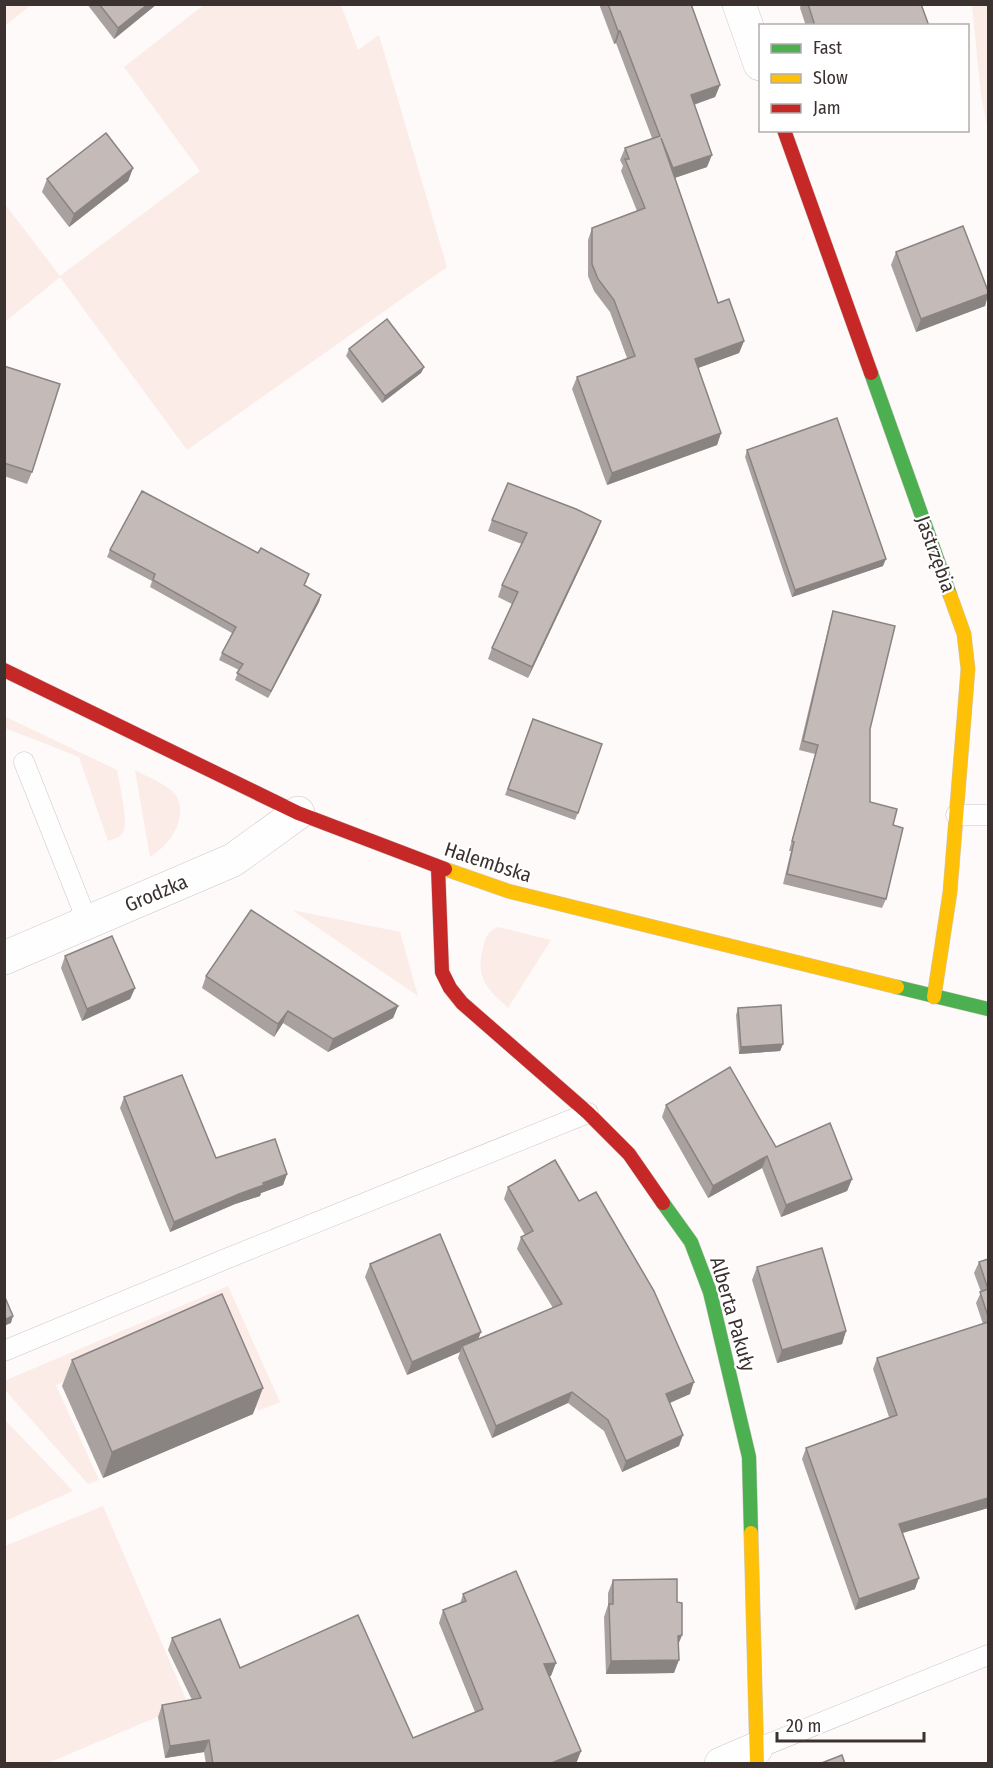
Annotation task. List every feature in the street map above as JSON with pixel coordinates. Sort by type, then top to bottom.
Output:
[{"type":"street","points":[[739,4],[759,61]]},
{"type":"street","name":"Jastrzębia","points":[[785,132],[964,634],[968,669],[957,815],[950,892],[934,997]]},
{"type":"street","name":"Halembska","points":[[4,670],[298,813],[438,867],[508,891],[988,1009]]},
{"type":"street","name":"Grodzka","points":[[4,957],[233,860],[298,813]]},
{"type":"street","name":"Alberta Pakuły","points":[[438,867],[442,972],[450,988],[462,1003],[588,1113],[629,1154],[691,1242],[710,1292],[748,1458],[757,1756]]},
{"type":"street","points":[[721,1764],[757,1756]]},
{"type":"lane","points":[[24,762],[88,922]]},
{"type":"lane","points":[[957,815],[988,815]]},
{"type":"lane","points":[[4,1351],[588,1113]]},
{"type":"lane","points":[[757,1756],[988,1655]]},
{"type":"shaded area","points":[[5,4],[31,4],[31,5],[5,26]]},
{"type":"shaded area","points":[[205,4],[341,5],[358,50],[379,35],[447,267],[187,450],[60,277],[5,322],[4,203],[60,276],[200,171],[124,67]]},
{"type":"shaded area","points":[[972,5],[988,5],[988,130],[981,96]]},
{"type":"shaded area","points":[[4,716],[117,770],[125,820],[125,827],[120,836],[108,841],[79,757],[5,728]]},
{"type":"shaded area","points":[[135,770],[172,791],[178,798],[180,807],[180,815],[172,836],[150,857]]},
{"type":"shaded area","points":[[292,910],[400,932],[418,996]]},
{"type":"shaded area","points":[[498,927],[551,940],[508,1008],[489,989],[481,967],[486,938]]},
{"type":"shaded area","points":[[228,1286],[280,1402],[258,1411],[215,1315],[56,1385],[99,1480],[88,1484],[5,1390],[4,1381]]},
{"type":"shaded area","points":[[4,1419],[73,1491],[5,1521],[4,1521]]},
{"type":"shaded area","points":[[103,1506],[188,1704],[48,1763],[5,1764],[5,1546]]},
{"type":"building","points":[[99,4],[148,4],[118,28]]},
{"type":"building","points":[[608,4],[691,4],[720,85],[691,95],[712,155],[673,168],[661,138],[718,303],[729,299],[744,341],[695,359],[721,433],[612,473],[577,377],[635,356],[614,300],[598,279],[592,264],[592,228],[645,208],[625,159],[629,159],[625,148],[660,136]]},
{"type":"building","points":[[808,4],[921,4],[928,24],[814,24]]},
{"type":"building","points":[[106,133],[133,168],[74,214],[47,179]]},
{"type":"building","points":[[963,226],[988,294],[921,319],[896,252]]},
{"type":"building","points":[[387,319],[424,367],[385,396],[349,349]]},
{"type":"building","points":[[4,366],[60,384],[32,472],[4,463]]},
{"type":"building","points":[[837,418],[886,559],[795,590],[747,450]]},
{"type":"building","points":[[508,483],[601,521],[532,667],[492,648],[518,592],[502,585],[527,533],[492,520]]},
{"type":"building","points":[[142,491],[258,553],[261,548],[309,574],[304,585],[321,595],[271,691],[237,673],[243,664],[222,653],[236,627],[153,580],[155,574],[110,550]]},
{"type":"building","points":[[833,611],[895,626],[870,729],[870,802],[897,809],[893,825],[903,828],[886,899],[787,874],[794,842],[792,841],[818,745],[803,741]]},
{"type":"building","points":[[533,719],[602,744],[578,813],[508,789]]},
{"type":"building","points":[[251,910],[398,1006],[333,1039],[288,1011],[278,1024],[206,976]]},
{"type":"building","points":[[112,936],[135,988],[87,1009],[65,956]]},
{"type":"building","points":[[781,1005],[783,1044],[741,1047],[738,1008]]},
{"type":"building","points":[[730,1067],[776,1147],[830,1123],[852,1179],[786,1205],[767,1156],[713,1186],[666,1105]]},
{"type":"building","points":[[182,1075],[216,1158],[275,1139],[287,1174],[174,1222],[124,1097]]},
{"type":"building","points":[[555,1160],[579,1201],[596,1192],[654,1291],[694,1382],[666,1394],[683,1435],[626,1461],[608,1420],[572,1392],[496,1426],[462,1346],[562,1304],[521,1237],[533,1231],[508,1187]]},
{"type":"building","points":[[440,1234],[481,1332],[412,1362],[370,1264]]},
{"type":"building","points":[[822,1248],[846,1331],[782,1350],[757,1267]]},
{"type":"building","points":[[988,1259],[988,1289],[979,1262]]},
{"type":"building","points":[[988,1289],[988,1316],[980,1292]]},
{"type":"building","points":[[222,1294],[263,1388],[112,1452],[72,1360]]},
{"type":"building","points":[[4,1295],[13,1316],[4,1320]]},
{"type":"building","points":[[988,1322],[988,1498],[899,1524],[919,1578],[859,1599],[806,1448],[897,1415],[877,1358]]},
{"type":"building","points":[[516,1571],[556,1663],[544,1664],[581,1751],[549,1764],[213,1764],[209,1740],[170,1746],[162,1705],[201,1698],[172,1638],[220,1619],[240,1668],[358,1615],[413,1738],[483,1709],[443,1610],[466,1601],[463,1594]]},
{"type":"building","points":[[677,1579],[677,1602],[682,1603],[682,1635],[678,1636],[679,1660],[611,1661],[609,1604],[613,1604],[613,1580]]},
{"type":"building","points":[[842,1755],[845,1764],[819,1764]]},
{"type":"traffic: fast","points":[[871,373],[950,595]]},
{"type":"traffic: fast","points":[[897,987],[988,1009]]},
{"type":"traffic: fast","points":[[663,1203],[691,1242],[710,1292],[749,1457],[751,1533]]},
{"type":"traffic: slow","points":[[934,997],[950,892],[968,669],[964,634],[950,595]]},
{"type":"traffic: slow","points":[[445,869],[508,891],[897,987]]},
{"type":"traffic: slow","points":[[751,1533],[757,1764]]},
{"type":"traffic: jam","points":[[785,132],[871,373]]},
{"type":"traffic: jam","points":[[4,670],[298,813],[445,869]]},
{"type":"traffic: jam","points":[[438,867],[442,972],[450,988],[462,1003],[588,1113],[629,1154],[663,1203]]}]
